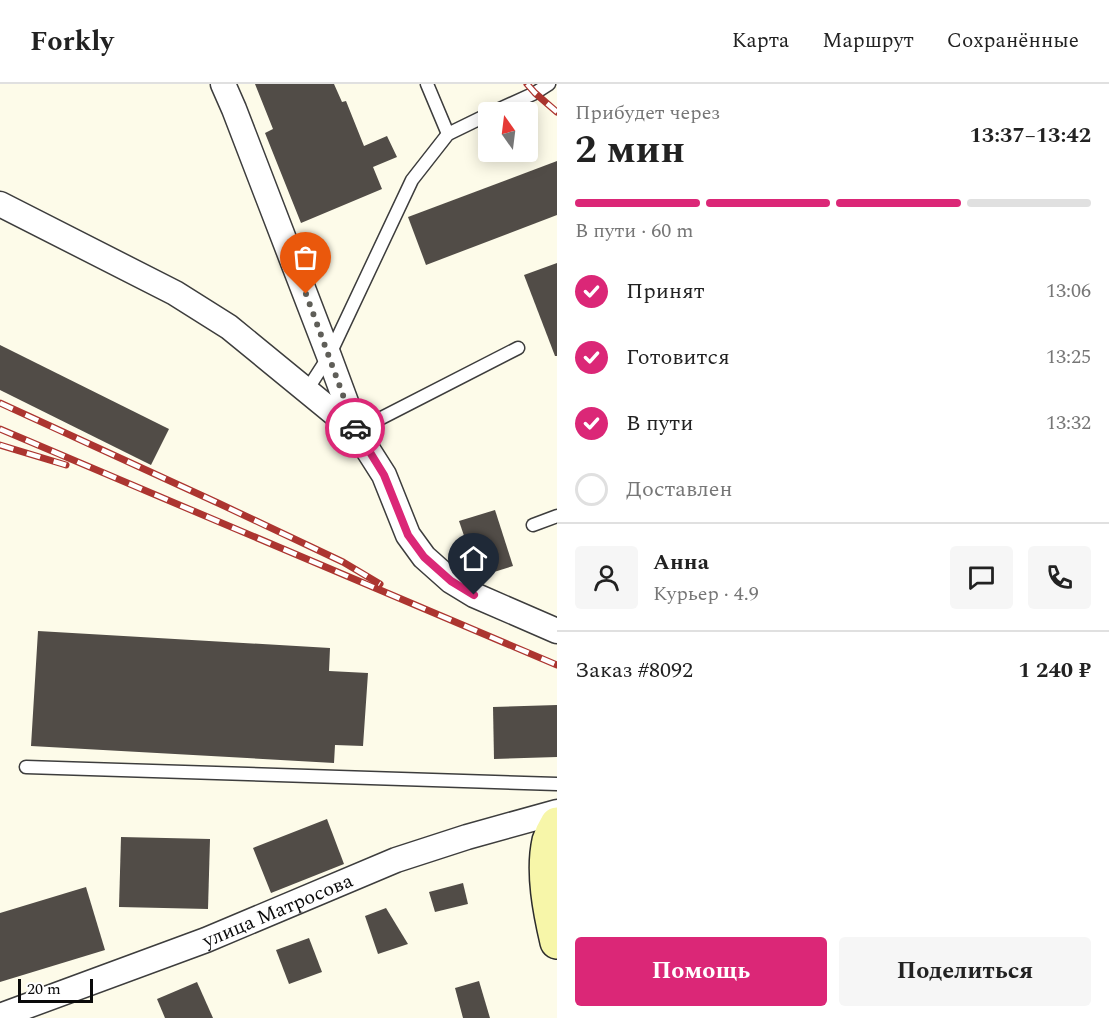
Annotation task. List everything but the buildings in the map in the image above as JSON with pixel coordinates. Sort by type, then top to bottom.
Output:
[{"type":"main road","points":[[557,824],[550,839],[547,860],[548,891],[557,942]]},
{"type":"street","points":[[223,84],[239,120],[356,431],[384,475],[408,535],[424,557],[451,581],[474,595],[557,631]]},
{"type":"street","points":[[0,204],[175,292],[229,327],[356,431]]},
{"type":"street","name":"улица Матросова","points":[[0,1016],[206,940],[396,860],[557,812]]},
{"type":"lane","points":[[427,84],[448,134]]},
{"type":"lane","points":[[515,102],[549,84]]},
{"type":"lane","points":[[306,390],[329,356],[412,180],[448,134],[478,119]]},
{"type":"lane","points":[[356,431],[518,348]]},
{"type":"lane","points":[[532,525],[557,516]]},
{"type":"lane","points":[[26,767],[557,784]]},
{"type":"railway","points":[[527,84],[557,112]]},
{"type":"railway","points":[[0,403],[343,562],[380,584]]},
{"type":"railway","points":[[0,429],[557,665]]},
{"type":"railway","points":[[0,445],[66,465]]},
{"type":"way so far","points":[[306,294],[355,428]]},
{"type":"route","points":[[355,428],[384,475],[408,535],[424,557],[451,581],[474,595]]}]
